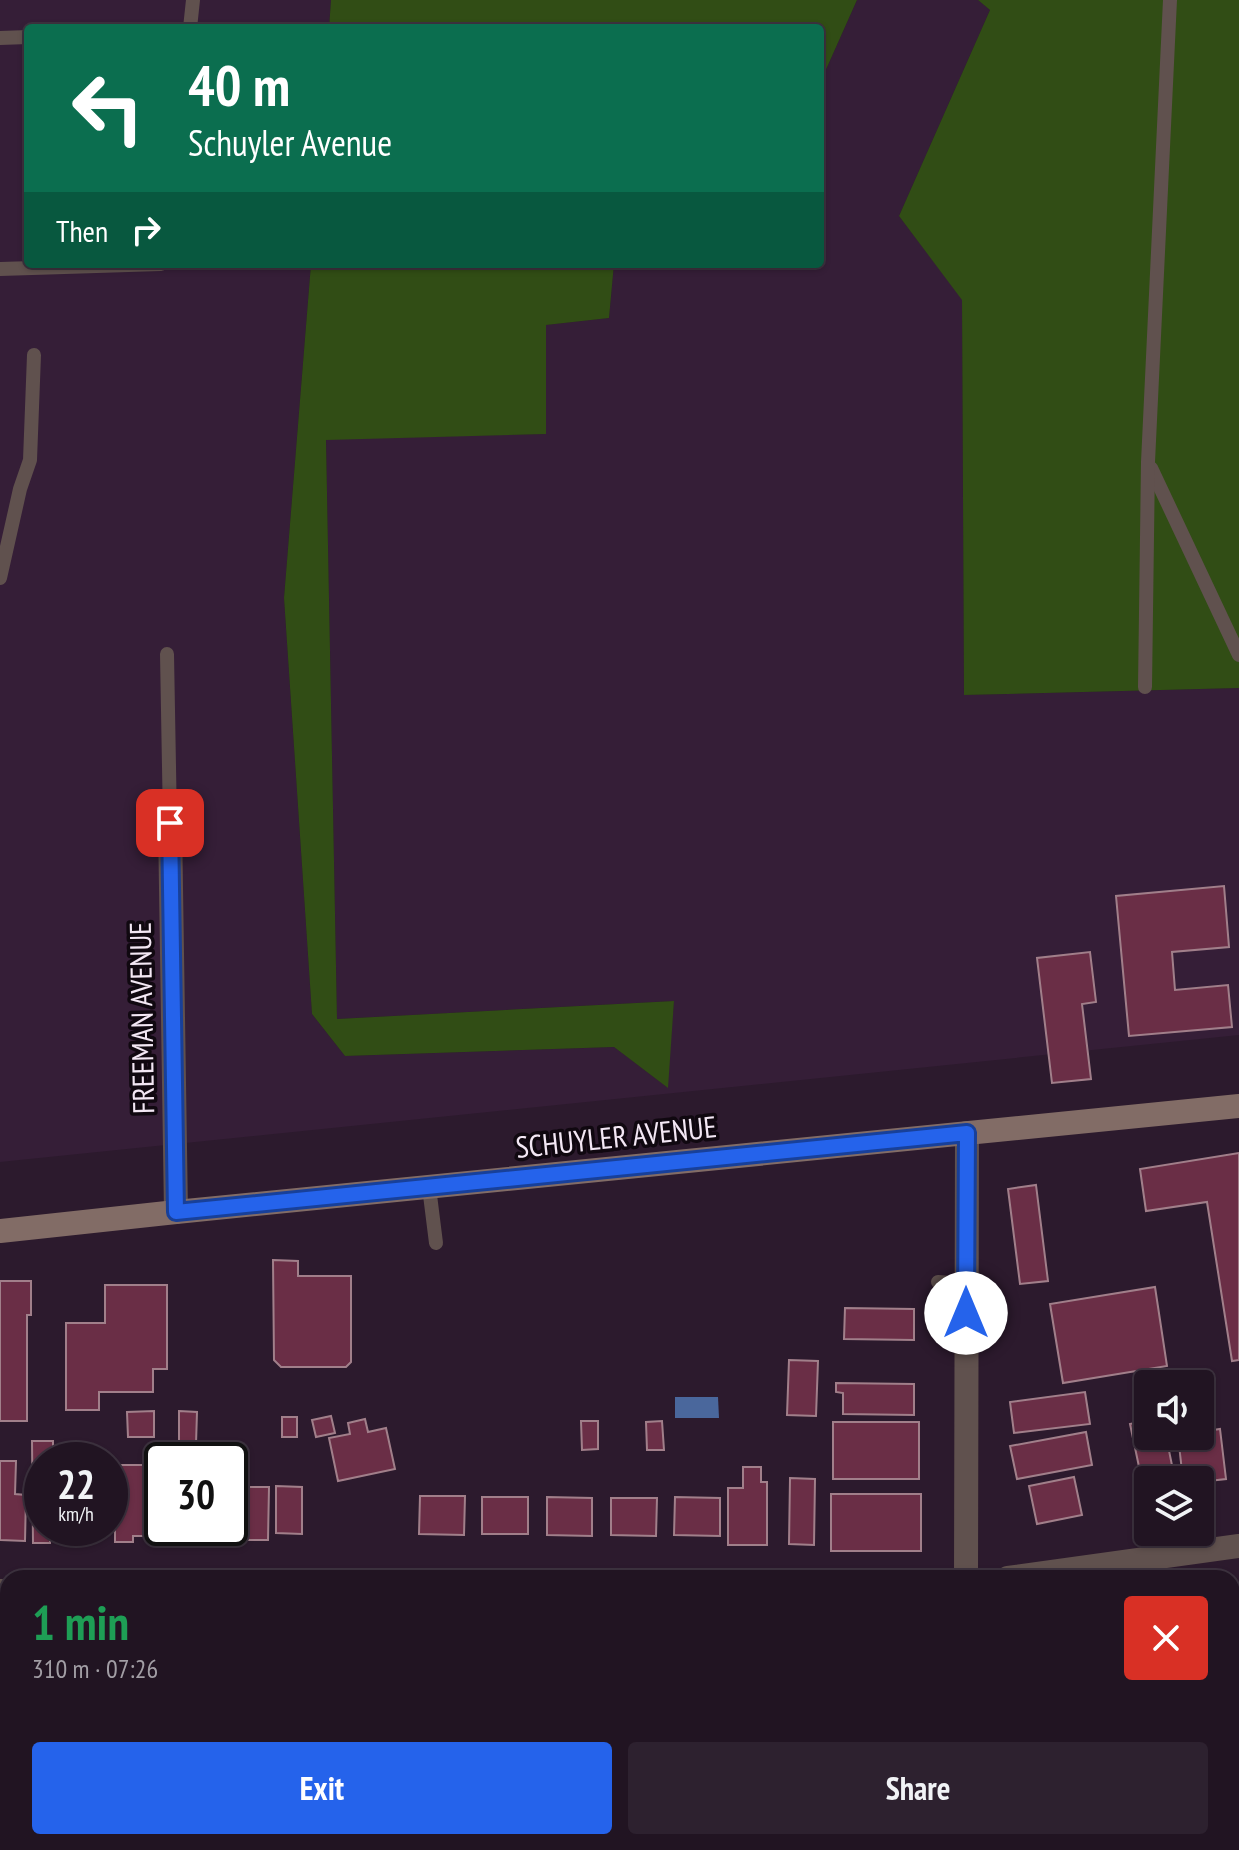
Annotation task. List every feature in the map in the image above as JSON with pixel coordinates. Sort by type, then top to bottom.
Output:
[{"type":"main road","name":"SCHUYLER AVENUE","points":[[0,1231],[1239,1106]]},
{"type":"street","name":"FREEMAN AVENUE","points":[[170,823],[176,1212]]},
{"type":"street","points":[[966,1570],[967,1133]]},
{"type":"street","points":[[1066,1570],[1239,1546]]},
{"type":"lane","points":[[190,24],[193,0]]},
{"type":"lane","points":[[1145,687],[1148,462],[1170,0]]},
{"type":"lane","points":[[0,38],[24,37]]},
{"type":"lane","points":[[0,269],[32,268]]},
{"type":"lane","points":[[0,578],[20,489],[30,460],[34,355]]},
{"type":"lane","points":[[1148,462],[1239,655]]},
{"type":"lane","points":[[167,654],[170,823]]},
{"type":"lane","points":[[429,1187],[436,1243]]},
{"type":"lane","points":[[938,1282],[966,1284]]},
{"type":"shaded area","points":[[0,0],[331,0],[329,24],[24,24],[24,268],[311,268],[284,598],[312,1014],[345,1056],[614,1047],[667,1087],[674,1001],[337,1019],[326,439],[546,434],[546,325],[609,318],[614,268],[824,268],[824,74],[857,0],[978,0],[990,10],[899,216],[962,299],[964,695],[1239,688],[1239,1035],[0,1162]]},
{"type":"green space","points":[[331,0],[857,0],[824,74],[824,24],[329,24]]},
{"type":"green space","points":[[978,0],[1239,0],[1239,688],[964,695],[962,300],[899,216],[990,10]]},
{"type":"green space","points":[[311,268],[614,268],[609,318],[546,325],[546,434],[326,440],[337,1019],[674,1001],[668,1088],[614,1047],[345,1056],[312,1014],[284,598]]},
{"type":"water","points":[[675,1397],[718,1397],[719,1418],[675,1418]]},
{"type":"building","points":[[1224,886],[1229,947],[1172,952],[1175,990],[1228,985],[1232,1027],[1129,1036],[1116,896]]},
{"type":"building","points":[[1090,952],[1096,1002],[1082,1004],[1091,1079],[1052,1083],[1037,958]]},
{"type":"building","points":[[1239,1153],[1239,1360],[1232,1361],[1207,1202],[1146,1211],[1140,1169]]},
{"type":"building","points":[[1036,1185],[1048,1281],[1020,1284],[1008,1189]]},
{"type":"building","points":[[273,1260],[298,1261],[298,1276],[351,1276],[351,1362],[346,1367],[281,1367],[274,1360]]},
{"type":"building","points":[[0,1281],[31,1281],[31,1315],[27,1315],[27,1421],[0,1421]]},
{"type":"building","points":[[105,1285],[167,1285],[167,1369],[153,1369],[153,1392],[99,1392],[99,1410],[66,1410],[66,1323],[105,1323]]},
{"type":"building","points":[[1155,1287],[1167,1366],[1063,1383],[1050,1304]]},
{"type":"building","points":[[845,1308],[914,1309],[914,1340],[844,1339]]},
{"type":"building","points":[[789,1360],[818,1361],[816,1416],[787,1415]]},
{"type":"building","points":[[836,1383],[914,1384],[914,1415],[843,1414],[843,1393],[836,1392]]},
{"type":"building","points":[[1085,1392],[1090,1424],[1014,1433],[1010,1402]]},
{"type":"building","points":[[154,1411],[154,1437],[128,1437],[127,1412]]},
{"type":"building","points":[[179,1411],[197,1412],[196,1442],[179,1442]]},
{"type":"building","points":[[331,1416],[335,1433],[316,1437],[312,1420]]},
{"type":"building","points":[[282,1417],[297,1417],[297,1437],[282,1437]]},
{"type":"building","points":[[365,1419],[368,1432],[386,1428],[395,1469],[338,1481],[329,1438],[350,1434],[348,1423]]},
{"type":"building","points":[[581,1421],[598,1421],[598,1449],[582,1450]]},
{"type":"building","points":[[662,1421],[664,1450],[647,1450],[646,1422]]},
{"type":"building","points":[[833,1422],[919,1422],[919,1479],[833,1479]]},
{"type":"building","points":[[1220,1429],[1226,1479],[1214,1480],[1214,1466],[1181,1466],[1180,1450],[1214,1450],[1214,1430]]},
{"type":"building","points":[[1086,1432],[1092,1465],[1017,1479],[1010,1446]]},
{"type":"building","points":[[1135,1450],[1169,1450],[1172,1466],[1139,1466]]},
{"type":"building","points":[[0,1461],[16,1461],[15,1494],[24,1495],[24,1541],[0,1540]]},
{"type":"building","points":[[128,1465],[144,1465],[144,1536],[133,1536],[133,1542],[128,1542]]},
{"type":"building","points":[[743,1467],[761,1467],[761,1482],[767,1482],[767,1545],[728,1545],[728,1488],[743,1488]]},
{"type":"building","points":[[1074,1477],[1082,1515],[1037,1524],[1029,1486]]},
{"type":"building","points":[[790,1478],[815,1479],[814,1545],[789,1544]]},
{"type":"building","points":[[276,1486],[302,1487],[302,1534],[276,1533]]},
{"type":"building","points":[[248,1487],[269,1487],[268,1540],[248,1540]]},
{"type":"building","points":[[831,1494],[921,1494],[921,1551],[831,1551]]},
{"type":"building","points":[[420,1496],[465,1496],[464,1535],[419,1534]]},
{"type":"building","points":[[482,1497],[528,1497],[528,1534],[482,1534]]},
{"type":"building","points":[[547,1497],[592,1498],[592,1536],[547,1535]]},
{"type":"building","points":[[675,1497],[720,1498],[720,1536],[674,1535]]},
{"type":"building","points":[[611,1498],[657,1498],[656,1536],[611,1535]]},
{"type":"route","points":[[170,823],[176,1212],[967,1133],[966,1313]]}]
